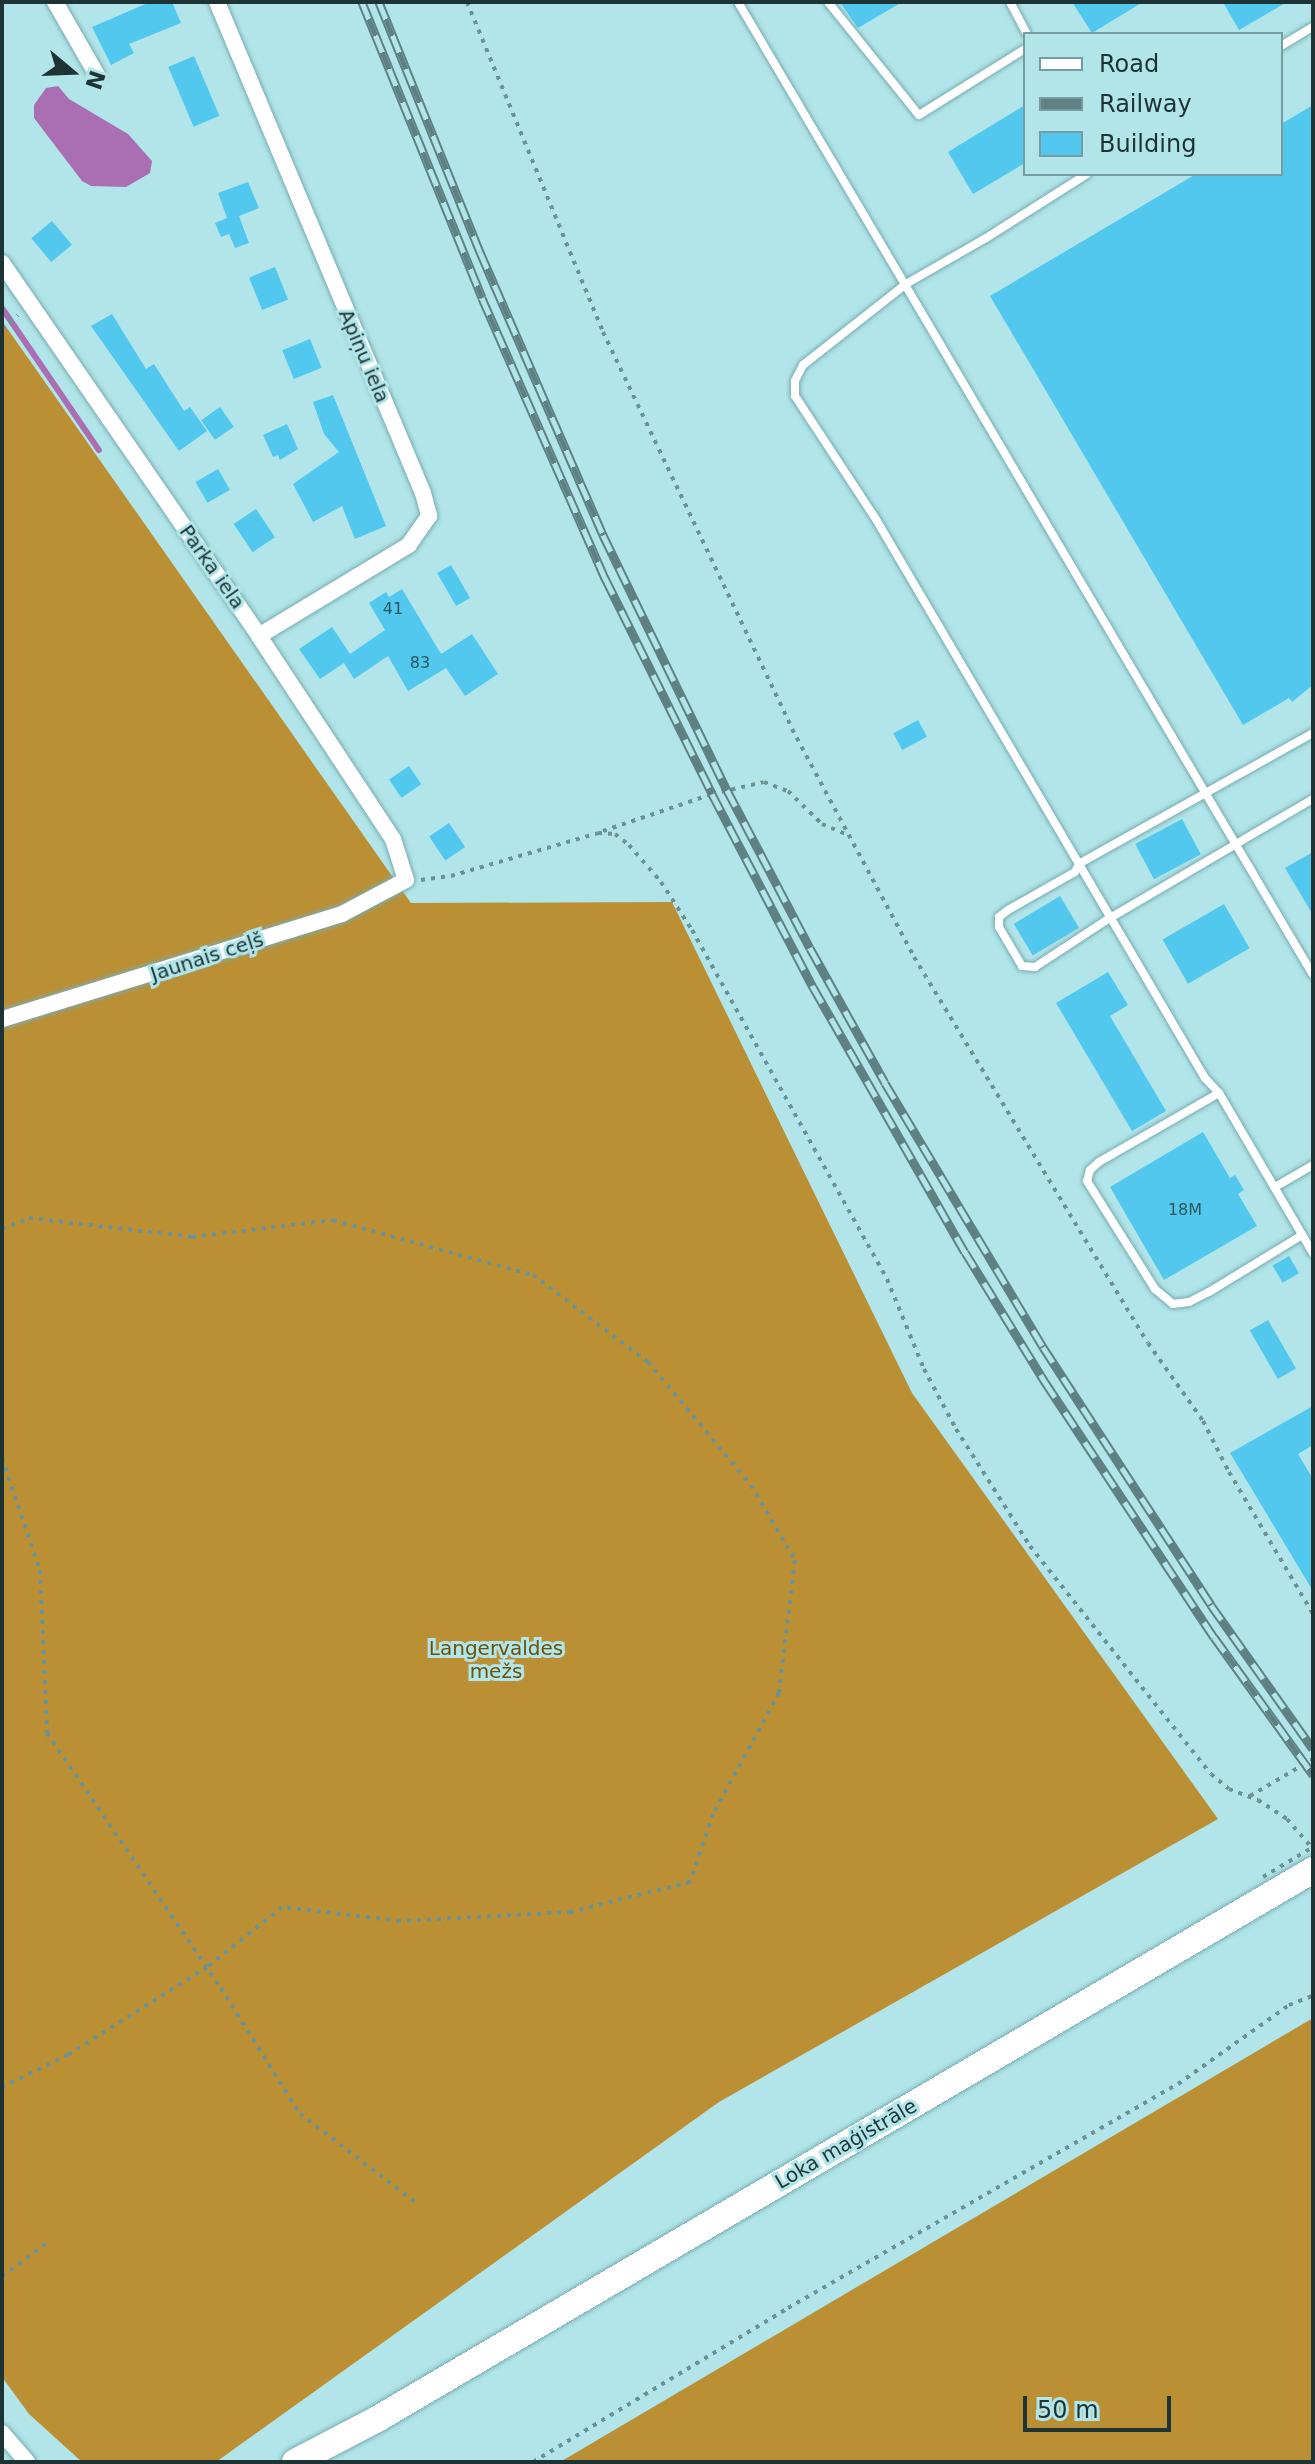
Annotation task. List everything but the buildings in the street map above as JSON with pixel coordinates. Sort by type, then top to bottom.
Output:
[{"type":"main road","name":"Loka maģistrāle","points":[[295,2462],[379,2418],[1270,1884],[1313,1870]]},
{"type":"main road","name":"Loka maģistrāle","points":[[319,2462],[354,2441],[379,2418]]},
{"type":"street","points":[[55,2],[97,75]]},
{"type":"street","name":"Apiņu iela","points":[[217,2],[427,504],[429,516],[409,545],[259,636]]},
{"type":"street","name":"Parka iela","points":[[2,263],[259,636],[393,839],[406,880]]},
{"type":"street","name":"Jaunais ceļš","points":[[2,1019],[342,914],[406,880]]},
{"type":"street","points":[[2,2433],[27,2462]]},
{"type":"lane","points":[[738,2],[1313,975]]},
{"type":"lane","points":[[828,2],[919,115],[1023,50]]},
{"type":"lane","points":[[1010,2],[1026,32]]},
{"type":"lane","points":[[1283,45],[1313,27]]},
{"type":"lane","points":[[1084,176],[906,284],[803,365],[795,381],[795,396],[877,521],[1205,1078],[1219,1093],[1313,1253]]},
{"type":"lane","points":[[1313,733],[1079,864],[1075,872],[999,917],[999,927],[1022,966],[1028,969],[1313,799]]},
{"type":"lane","points":[[1219,1093],[1099,1162],[1090,1170],[1087,1181],[1155,1289],[1173,1304],[1189,1302],[1209,1292],[1302,1235]]},
{"type":"lane","points":[[1275,1187],[1313,1165]]},
{"type":"path","points":[[467,2],[537,179],[629,389],[792,729],[914,957],[1148,1343],[1203,1421],[1313,1614]]},
{"type":"path","points":[[4,328],[17,316]]},
{"type":"path","points":[[406,880],[451,876],[598,833],[712,794],[764,782],[788,791],[822,824],[850,836]]},
{"type":"path","points":[[598,833],[615,834],[629,845],[677,906],[887,1279],[924,1369],[956,1429],[1030,1546],[1211,1774],[1229,1789],[1249,1796],[1287,1819],[1313,1849],[1270,1884]]},
{"type":"path","points":[[2,1229],[29,1218],[192,1237],[333,1220],[533,1275],[648,1362],[751,1485],[795,1560],[779,1693],[713,1814],[690,1882],[571,1912],[400,1921],[282,1907],[207,1967],[68,2055],[2,2087]]},
{"type":"path","points":[[2,1458],[40,1570],[47,1733],[207,1967],[300,2114],[419,2205]]},
{"type":"path","points":[[1249,1796],[1313,1759]]},
{"type":"path","points":[[533,2462],[788,2308],[1178,2084],[1289,2005],[1313,1996]]},
{"type":"path","points":[[2,2276],[48,2242]]},
{"type":"green space","name":"Langervaldes mežs","points":[[2,321],[411,903],[672,902],[912,1393],[1218,1819],[719,2102],[216,2462],[82,2462],[29,2414],[2,2377]]},
{"type":"green space","points":[[1313,2018],[1313,2462],[560,2462]]},
{"type":"shaded area","points":[[58,86],[69,99],[128,134],[152,161],[150,173],[126,187],[91,186],[82,181],[34,118],[34,105],[46,88]]},
{"type":"waterway","points":[[2,308],[99,450]]},
{"type":"railway","points":[[362,2],[482,298],[605,578],[712,794],[813,987],[965,1252],[1045,1382],[1214,1637],[1313,1775]]},
{"type":"railway","points":[[379,2],[480,252],[603,535],[727,790],[810,948],[885,1083],[1043,1347],[1211,1605],[1313,1749]]}]
